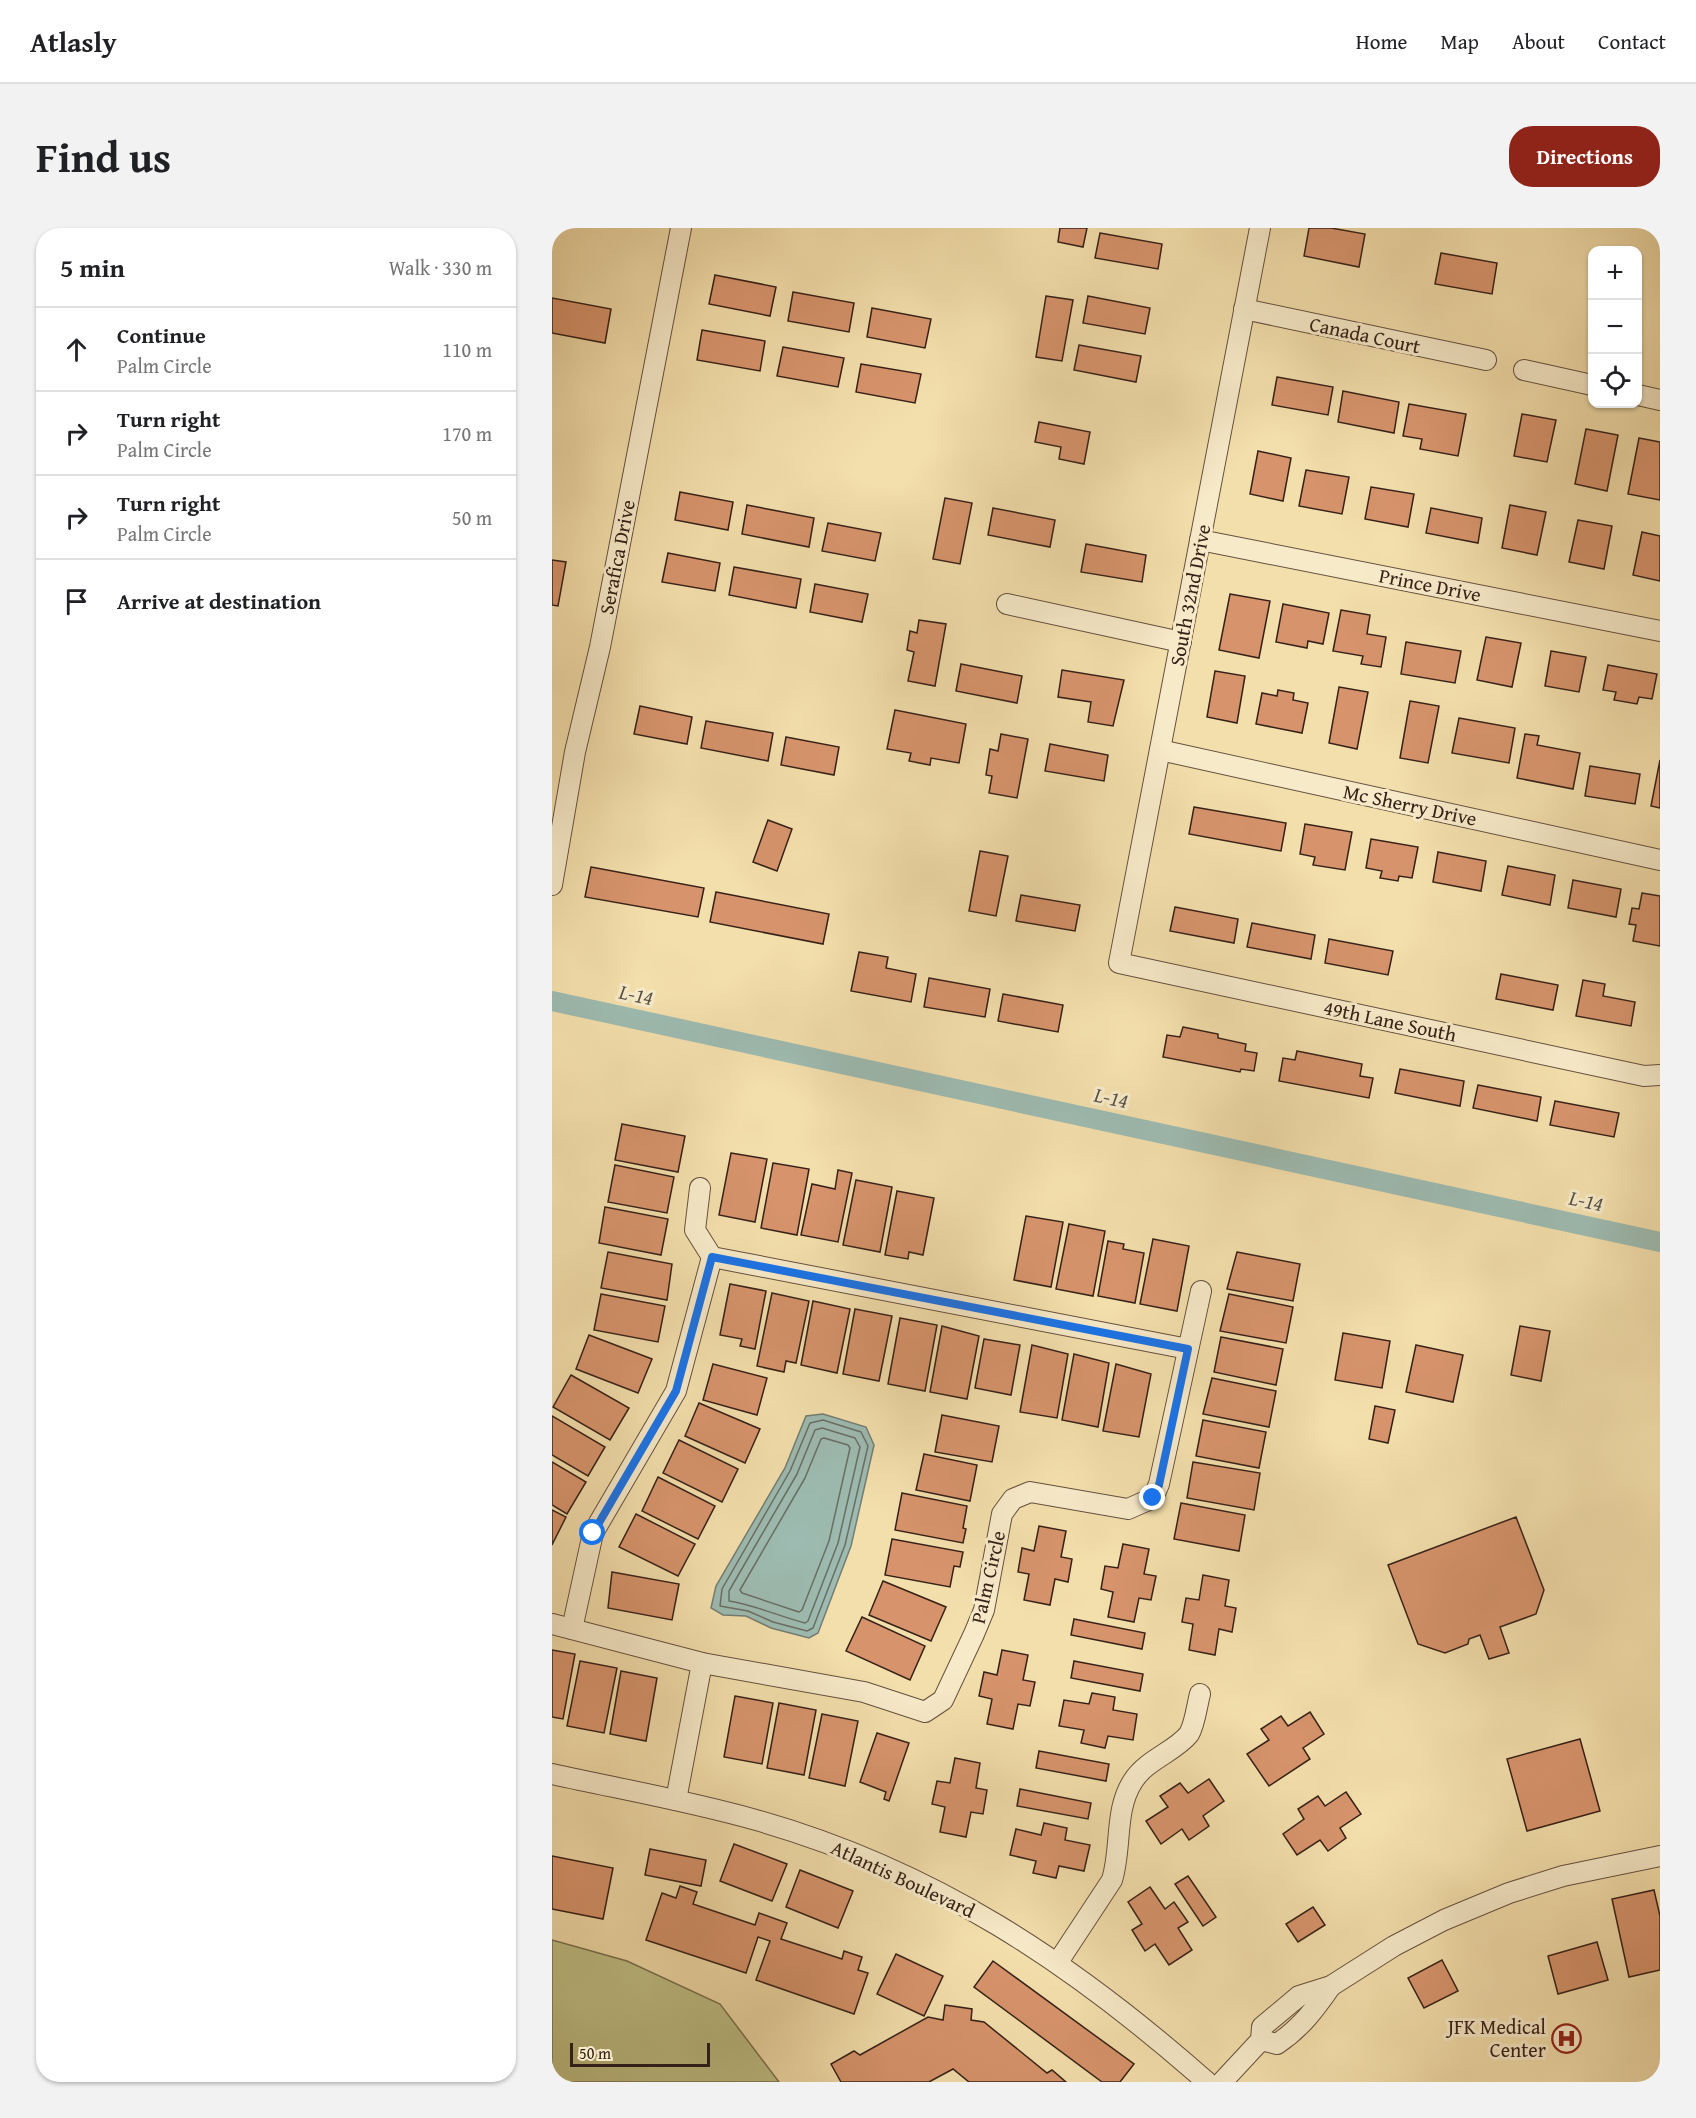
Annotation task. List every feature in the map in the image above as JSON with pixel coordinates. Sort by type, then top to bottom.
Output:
[{"type":"street","name":"Serafica Drive","points":[[552,885],[575,752],[600,647],[681,228]]},
{"type":"street","name":"South 32nd Drive","points":[[1119,963],[1260,228]]},
{"type":"street","name":"Canada Court","points":[[1244,309],[1486,360]]},
{"type":"street","points":[[1524,370],[1588,384]]},
{"type":"street","points":[[1642,396],[1660,400]]},
{"type":"street","name":"Prince Drive","points":[[1200,540],[1660,631]]},
{"type":"street","points":[[1006,604],[1181,642]]},
{"type":"street","name":"Mc Sherry Drive","points":[[1160,750],[1660,860]]},
{"type":"street","name":"49th Lane South","points":[[1119,963],[1633,1073],[1660,1075]]},
{"type":"street","points":[[700,1188],[695,1230],[712,1257],[1188,1349]]},
{"type":"street","points":[[572,1629],[593,1533],[676,1391],[712,1257]]},
{"type":"street","name":"Palm Circle","points":[[552,1624],[702,1663],[864,1692],[925,1712],[943,1700],[984,1610],[1002,1514],[1013,1499],[1030,1492],[1128,1509],[1153,1498],[1159,1485],[1201,1291]]},
{"type":"street","points":[[676,1800],[702,1663]]},
{"type":"street","points":[[1058,1962],[1112,1880],[1116,1868],[1122,1808],[1132,1782],[1141,1770],[1189,1733],[1200,1694]]},
{"type":"street","name":"Atlantis Boulevard","points":[[552,1774],[757,1820],[885,1867],[947,1896],[1058,1962],[1140,2023],[1207,2082]]},
{"type":"street","points":[[1222,2082],[1261,2040],[1277,2044],[1308,2019],[1331,1986],[1394,1946],[1444,1920],[1509,1893],[1590,1869],[1660,1856]]},
{"type":"green space","points":[[552,1940],[627,1961],[720,2004],[779,2082],[552,2082]]},
{"type":"water","points":[[823,1414],[866,1427],[874,1445],[851,1546],[818,1633],[809,1638],[771,1628],[746,1616],[723,1615],[711,1608],[716,1586],[785,1468],[806,1416]]},
{"type":"building","points":[[1060,228],[1087,228],[1083,247],[1058,242]]},
{"type":"building","points":[[1309,228],[1331,228],[1365,234],[1359,267],[1304,256]]},
{"type":"building","points":[[1100,233],[1162,244],[1158,269],[1095,258]]},
{"type":"building","points":[[1441,253],[1497,263],[1492,294],[1435,284]]},
{"type":"building","points":[[715,275],[776,287],[770,316],[709,304]]},
{"type":"building","points":[[793,292],[854,303],[849,332],[788,321]]},
{"type":"building","points":[[1046,296],[1073,300],[1062,361],[1036,357]]},
{"type":"building","points":[[1088,296],[1150,308],[1145,334],[1083,323]]},
{"type":"building","points":[[552,298],[611,309],[605,343],[552,333]]},
{"type":"building","points":[[872,308],[931,319],[925,348],[867,337]]},
{"type":"building","points":[[702,330],[765,341],[760,371],[697,360]]},
{"type":"building","points":[[1079,345],[1141,356],[1136,382],[1074,370]]},
{"type":"building","points":[[783,347],[844,358],[838,387],[777,376]]},
{"type":"building","points":[[861,364],[921,374],[915,403],[856,392]]},
{"type":"building","points":[[1277,377],[1333,387],[1328,415],[1272,405]]},
{"type":"building","points":[[1343,391],[1399,402],[1394,433],[1338,422]]},
{"type":"building","points":[[1409,404],[1466,414],[1458,456],[1420,449],[1422,439],[1403,436]]},
{"type":"building","points":[[1522,414],[1556,420],[1547,462],[1514,456]]},
{"type":"building","points":[[1039,422],[1090,432],[1084,464],[1059,459],[1061,447],[1035,442]]},
{"type":"building","points":[[1586,429],[1618,435],[1607,491],[1575,484]]},
{"type":"building","points":[[1639,438],[1660,442],[1660,500],[1628,494]]},
{"type":"building","points":[[1258,451],[1291,458],[1283,501],[1250,494]]},
{"type":"building","points":[[1306,470],[1349,477],[1342,514],[1299,506]]},
{"type":"building","points":[[1371,487],[1414,494],[1408,527],[1365,519]]},
{"type":"building","points":[[680,492],[733,502],[728,530],[675,520]]},
{"type":"building","points":[[945,498],[972,503],[960,564],[933,559]]},
{"type":"building","points":[[747,505],[814,518],[809,547],[742,534]]},
{"type":"building","points":[[1510,505],[1546,512],[1537,555],[1502,548]]},
{"type":"building","points":[[993,508],[1055,520],[1050,547],[988,535]]},
{"type":"building","points":[[1431,508],[1482,518],[1478,543],[1426,533]]},
{"type":"building","points":[[1578,520],[1612,526],[1604,569],[1569,562]]},
{"type":"building","points":[[828,523],[881,533],[875,561],[822,551]]},
{"type":"building","points":[[1642,532],[1660,536],[1660,581],[1633,575]]},
{"type":"building","points":[[1086,544],[1146,555],[1142,582],[1081,572]]},
{"type":"building","points":[[668,553],[720,563],[715,591],[662,582]]},
{"type":"building","points":[[552,560],[566,562],[558,606],[552,605]]},
{"type":"building","points":[[734,567],[801,579],[796,608],[729,595]]},
{"type":"building","points":[[815,584],[868,594],[862,622],[810,612]]},
{"type":"building","points":[[1230,594],[1270,601],[1259,658],[1219,650]]},
{"type":"building","points":[[1283,604],[1329,613],[1323,644],[1308,641],[1307,648],[1276,642]]},
{"type":"building","points":[[1341,610],[1370,615],[1367,634],[1386,637],[1381,667],[1361,664],[1363,656],[1333,651]]},
{"type":"building","points":[[919,620],[946,624],[935,686],[908,681],[914,652],[907,650],[910,631],[917,633]]},
{"type":"building","points":[[1486,637],[1521,643],[1512,687],[1477,680]]},
{"type":"building","points":[[1406,642],[1461,651],[1455,683],[1401,674]]},
{"type":"building","points":[[1551,651],[1586,657],[1579,692],[1545,686]]},
{"type":"building","points":[[961,664],[1022,676],[1017,703],[956,691]]},
{"type":"building","points":[[1608,665],[1657,674],[1652,699],[1639,697],[1637,704],[1614,700],[1616,692],[1603,690]]},
{"type":"building","points":[[1062,670],[1124,680],[1113,726],[1088,722],[1091,702],[1058,697]]},
{"type":"building","points":[[1215,671],[1245,676],[1237,723],[1207,717]]},
{"type":"building","points":[[1339,687],[1368,692],[1357,749],[1329,743]]},
{"type":"building","points":[[1278,690],[1294,693],[1293,700],[1308,703],[1302,733],[1256,724],[1262,693],[1277,696]]},
{"type":"building","points":[[1410,701],[1439,706],[1428,763],[1400,758]]},
{"type":"building","points":[[640,706],[692,717],[687,744],[634,734]]},
{"type":"building","points":[[895,710],[966,724],[959,763],[931,758],[930,765],[909,761],[911,753],[887,749]]},
{"type":"building","points":[[1459,718],[1515,728],[1509,763],[1452,753]]},
{"type":"building","points":[[706,721],[773,733],[768,761],[701,748]]},
{"type":"building","points":[[1001,734],[1028,739],[1017,798],[989,793],[992,776],[986,775],[990,749],[998,751]]},
{"type":"building","points":[[1525,734],[1539,736],[1537,745],[1580,753],[1573,789],[1517,778]]},
{"type":"building","points":[[786,737],[839,747],[834,775],[781,765]]},
{"type":"building","points":[[1050,744],[1108,755],[1104,781],[1045,771]]},
{"type":"building","points":[[1660,760],[1660,808],[1651,806]]},
{"type":"building","points":[[1590,766],[1640,774],[1635,804],[1585,796]]},
{"type":"building","points":[[1194,807],[1286,823],[1281,851],[1189,834]]},
{"type":"building","points":[[768,820],[792,829],[777,871],[753,862]]},
{"type":"building","points":[[1305,824],[1352,832],[1345,870],[1313,865],[1315,857],[1300,854]]},
{"type":"building","points":[[1371,839],[1418,847],[1412,878],[1399,876],[1398,881],[1380,878],[1382,871],[1366,868]]},
{"type":"building","points":[[980,851],[1008,856],[996,916],[969,911]]},
{"type":"building","points":[[1438,852],[1486,861],[1481,891],[1433,882]]},
{"type":"building","points":[[1508,866],[1555,875],[1550,905],[1502,895]]},
{"type":"building","points":[[591,867],[704,888],[698,917],[585,897]]},
{"type":"building","points":[[1573,880],[1621,889],[1616,917],[1568,908]]},
{"type":"building","points":[[716,892],[829,914],[823,944],[710,922]]},
{"type":"building","points":[[1642,893],[1660,896],[1660,946],[1633,941],[1636,925],[1629,924],[1632,908],[1639,909]]},
{"type":"building","points":[[1021,895],[1080,905],[1075,931],[1016,921]]},
{"type":"building","points":[[1175,907],[1238,919],[1234,943],[1170,931]]},
{"type":"building","points":[[1252,923],[1315,935],[1311,959],[1247,947]]},
{"type":"building","points":[[1329,939],[1393,951],[1388,975],[1325,963]]},
{"type":"building","points":[[859,952],[888,957],[886,968],[916,974],[911,1002],[851,991]]},
{"type":"building","points":[[1501,974],[1558,985],[1553,1010],[1496,999]]},
{"type":"building","points":[[929,978],[990,989],[985,1017],[924,1007]]},
{"type":"building","points":[[1583,980],[1605,984],[1603,996],[1635,1002],[1631,1026],[1576,1016]]},
{"type":"building","points":[[1003,994],[1063,1005],[1058,1032],[998,1021]]},
{"type":"building","points":[[1183,1027],[1218,1034],[1218,1038],[1246,1044],[1245,1051],[1257,1053],[1254,1071],[1241,1069],[1240,1072],[1163,1057],[1167,1035],[1180,1037]]},
{"type":"building","points":[[1297,1051],[1362,1064],[1360,1076],[1373,1078],[1369,1098],[1279,1081],[1283,1058],[1295,1060]]},
{"type":"building","points":[[1400,1069],[1464,1081],[1460,1106],[1395,1093]]},
{"type":"building","points":[[1478,1085],[1541,1097],[1537,1121],[1473,1108]]},
{"type":"building","points":[[1555,1101],[1619,1113],[1614,1137],[1550,1125]]},
{"type":"building","points":[[622,1124],[685,1136],[678,1172],[615,1160]]},
{"type":"building","points":[[731,1153],[767,1159],[755,1222],[719,1215]]},
{"type":"building","points":[[773,1163],[809,1169],[797,1235],[761,1228]]},
{"type":"building","points":[[615,1165],[674,1177],[667,1213],[608,1202]]},
{"type":"building","points":[[838,1170],[852,1173],[838,1242],[801,1235],[812,1184],[835,1189]]},
{"type":"building","points":[[856,1180],[892,1187],[880,1252],[843,1245]]},
{"type":"building","points":[[897,1191],[934,1198],[923,1255],[909,1252],[908,1259],[885,1255]]},
{"type":"building","points":[[605,1207],[668,1219],[661,1255],[599,1243]]},
{"type":"building","points":[[1026,1216],[1063,1222],[1051,1287],[1014,1280]]},
{"type":"building","points":[[1069,1224],[1105,1231],[1093,1296],[1056,1289]]},
{"type":"building","points":[[1153,1239],[1189,1246],[1177,1311],[1140,1304]]},
{"type":"building","points":[[1108,1241],[1124,1244],[1123,1249],[1144,1253],[1135,1303],[1098,1296]]},
{"type":"building","points":[[608,1252],[672,1264],[667,1300],[601,1288]]},
{"type":"building","points":[[1237,1252],[1300,1264],[1293,1301],[1227,1289]]},
{"type":"building","points":[[730,1284],[766,1291],[755,1349],[740,1346],[742,1339],[720,1335]]},
{"type":"building","points":[[772,1293],[809,1301],[796,1363],[786,1361],[784,1372],[757,1366]]},
{"type":"building","points":[[601,1294],[665,1306],[658,1342],[594,1330]]},
{"type":"building","points":[[1229,1294],[1293,1307],[1286,1343],[1220,1331]]},
{"type":"building","points":[[813,1301],[850,1309],[837,1373],[801,1365]]},
{"type":"building","points":[[855,1309],[892,1316],[879,1381],[843,1374]]},
{"type":"building","points":[[900,1318],[937,1325],[925,1391],[888,1384]]},
{"type":"building","points":[[942,1326],[979,1336],[967,1399],[930,1392]]},
{"type":"building","points":[[1520,1326],[1550,1331],[1541,1381],[1511,1375]]},
{"type":"building","points":[[1343,1333],[1390,1341],[1382,1388],[1335,1380]]},
{"type":"building","points":[[589,1335],[652,1359],[638,1393],[576,1369]]},
{"type":"building","points":[[1221,1337],[1283,1349],[1276,1385],[1214,1372]]},
{"type":"building","points":[[984,1339],[1020,1345],[1011,1395],[975,1388]]},
{"type":"building","points":[[1032,1345],[1068,1354],[1057,1418],[1020,1412]]},
{"type":"building","points":[[1416,1345],[1463,1355],[1453,1402],[1406,1392]]},
{"type":"building","points":[[1074,1354],[1109,1363],[1098,1427],[1062,1420]]},
{"type":"building","points":[[713,1364],[767,1378],[757,1415],[703,1400]]},
{"type":"building","points":[[1116,1364],[1151,1374],[1139,1437],[1103,1431]]},
{"type":"building","points":[[571,1375],[629,1408],[610,1440],[553,1407]]},
{"type":"building","points":[[1212,1378],[1276,1391],[1269,1427],[1203,1414]]},
{"type":"building","points":[[699,1403],[760,1429],[745,1463],[685,1436]]},
{"type":"building","points":[[1375,1406],[1395,1410],[1388,1443],[1369,1439]]},
{"type":"building","points":[[942,1415],[999,1426],[992,1462],[935,1452]]},
{"type":"building","points":[[552,1416],[605,1447],[588,1476],[552,1455]]},
{"type":"building","points":[[1203,1420],[1266,1432],[1259,1468],[1196,1456]]},
{"type":"building","points":[[679,1440],[738,1469],[722,1502],[663,1473]]},
{"type":"building","points":[[924,1454],[977,1465],[970,1501],[916,1490]]},
{"type":"building","points":[[552,1462],[586,1482],[567,1514],[552,1505]]},
{"type":"building","points":[[1193,1462],[1260,1473],[1254,1510],[1187,1498]]},
{"type":"building","points":[[658,1477],[715,1506],[698,1539],[642,1511]]},
{"type":"building","points":[[902,1493],[967,1506],[963,1543],[895,1530]]},
{"type":"building","points":[[1181,1503],[1245,1515],[1239,1551],[1174,1539]]},
{"type":"building","points":[[552,1510],[566,1517],[552,1545]]},
{"type":"building","points":[[636,1514],[695,1544],[678,1576],[619,1547]]},
{"type":"building","points":[[1516,1517],[1544,1590],[1536,1614],[1500,1627],[1509,1653],[1489,1659],[1480,1635],[1469,1639],[1468,1644],[1445,1653],[1418,1644],[1388,1565]]},
{"type":"building","points":[[1039,1526],[1066,1531],[1061,1557],[1072,1559],[1068,1582],[1055,1579],[1050,1605],[1024,1600],[1029,1574],[1018,1572],[1022,1548],[1034,1551]]},
{"type":"building","points":[[892,1539],[963,1552],[960,1567],[954,1566],[950,1587],[885,1575]]},
{"type":"building","points":[[1123,1544],[1149,1549],[1144,1574],[1156,1576],[1151,1600],[1139,1598],[1134,1622],[1108,1617],[1113,1592],[1101,1589],[1105,1566],[1118,1568]]},
{"type":"building","points":[[612,1572],[679,1584],[672,1620],[608,1608]]},
{"type":"building","points":[[1203,1575],[1229,1580],[1225,1606],[1236,1608],[1232,1632],[1219,1629],[1215,1655],[1189,1650],[1193,1624],[1182,1622],[1186,1598],[1199,1600]]},
{"type":"building","points":[[883,1581],[946,1607],[931,1641],[869,1615]]},
{"type":"building","points":[[862,1617],[925,1646],[910,1680],[846,1651]]},
{"type":"building","points":[[1074,1619],[1145,1633],[1142,1649],[1071,1635]]},
{"type":"building","points":[[552,1650],[575,1654],[563,1719],[552,1717]]},
{"type":"building","points":[[1002,1650],[1028,1655],[1023,1680],[1035,1682],[1030,1706],[1018,1704],[1013,1729],[987,1724],[992,1699],[979,1696],[984,1672],[997,1675]]},
{"type":"building","points":[[580,1661],[617,1668],[604,1733],[567,1726]]},
{"type":"building","points":[[1074,1661],[1143,1674],[1140,1691],[1071,1678]]},
{"type":"building","points":[[621,1671],[657,1678],[646,1741],[610,1734]]},
{"type":"building","points":[[1092,1693],[1115,1697],[1113,1710],[1137,1714],[1133,1740],[1108,1736],[1105,1748],[1081,1743],[1084,1730],[1059,1726],[1064,1700],[1089,1704]]},
{"type":"building","points":[[735,1696],[773,1703],[762,1764],[724,1757]]},
{"type":"building","points":[[779,1703],[816,1710],[804,1775],[767,1768]]},
{"type":"building","points":[[1310,1712],[1324,1734],[1303,1748],[1310,1759],[1269,1786],[1247,1754],[1269,1740],[1261,1729],[1281,1716],[1288,1726]]},
{"type":"building","points":[[822,1714],[858,1721],[845,1786],[809,1778]]},
{"type":"building","points":[[877,1733],[909,1743],[889,1801],[884,1799],[886,1792],[860,1782]]},
{"type":"building","points":[[1580,1739],[1600,1811],[1527,1831],[1507,1759]]},
{"type":"building","points":[[1039,1751],[1109,1764],[1106,1781],[1036,1768]]},
{"type":"building","points":[[955,1758],[980,1763],[976,1788],[987,1790],[983,1814],[971,1812],[966,1837],[940,1832],[945,1807],[932,1804],[937,1781],[950,1783]]},
{"type":"building","points":[[1209,1779],[1224,1801],[1203,1816],[1209,1826],[1189,1840],[1182,1829],[1161,1844],[1146,1821],[1168,1807],[1160,1796],[1180,1783],[1188,1793]]},
{"type":"building","points":[[1020,1789],[1091,1803],[1088,1819],[1017,1806]]},
{"type":"building","points":[[1346,1792],[1361,1814],[1340,1828],[1346,1838],[1328,1851],[1320,1840],[1297,1855],[1283,1834],[1304,1819],[1298,1809],[1318,1796],[1325,1806]]},
{"type":"building","points":[[1044,1823],[1067,1828],[1065,1840],[1090,1845],[1084,1871],[1059,1866],[1056,1878],[1033,1873],[1036,1861],[1010,1855],[1016,1829],[1041,1835]]},
{"type":"building","points":[[734,1844],[787,1864],[772,1901],[720,1881]]},
{"type":"building","points":[[650,1849],[706,1860],[701,1886],[645,1875]]},
{"type":"building","points":[[552,1856],[613,1868],[603,1919],[552,1909]]},
{"type":"building","points":[[800,1870],[853,1891],[838,1928],[786,1907]]},
{"type":"building","points":[[1188,1876],[1216,1917],[1203,1926],[1175,1884]]},
{"type":"building","points":[[680,1886],[697,1892],[693,1904],[755,1925],[759,1913],[787,1923],[781,1939],[842,1959],[844,1951],[862,1957],[858,1970],[868,1973],[854,2014],[756,1980],[770,1941],[758,1937],[746,1973],[646,1940],[662,1893],[676,1898]]},
{"type":"building","points":[[1150,1887],[1165,1909],[1174,1902],[1188,1922],[1178,1928],[1192,1950],[1169,1965],[1155,1944],[1145,1951],[1132,1930],[1142,1924],[1128,1902]]},
{"type":"building","points":[[1654,1890],[1660,1916],[1660,1970],[1629,1977],[1612,1899]]},
{"type":"building","points":[[1313,1907],[1325,1925],[1298,1942],[1286,1924]]},
{"type":"building","points":[[1597,1942],[1608,1980],[1558,1994],[1548,1956]]},
{"type":"building","points":[[896,1954],[943,1976],[924,2016],[877,1994]]},
{"type":"building","points":[[1442,1960],[1458,1991],[1424,2008],[1408,1978]]},
{"type":"building","points":[[993,1961],[1134,2064],[1120,2082],[1102,2082],[974,1987]]},
{"type":"building","points":[[945,2005],[972,2009],[971,2020],[984,2022],[1047,2073],[1052,2070],[1066,2082],[969,2082],[953,2069],[929,2082],[841,2082],[831,2064],[854,2051],[860,2055],[928,2017],[943,2020]]},
{"type":"waterway","name":"L-14","points":[[552,1001],[1660,1242]]},
{"type":"place","name":"JFK Medical Center","points":[[1567,2039]]},
{"type":"route","points":[[593,1533],[676,1391],[712,1257],[1188,1349],[1159,1485],[1153,1498]]}]
